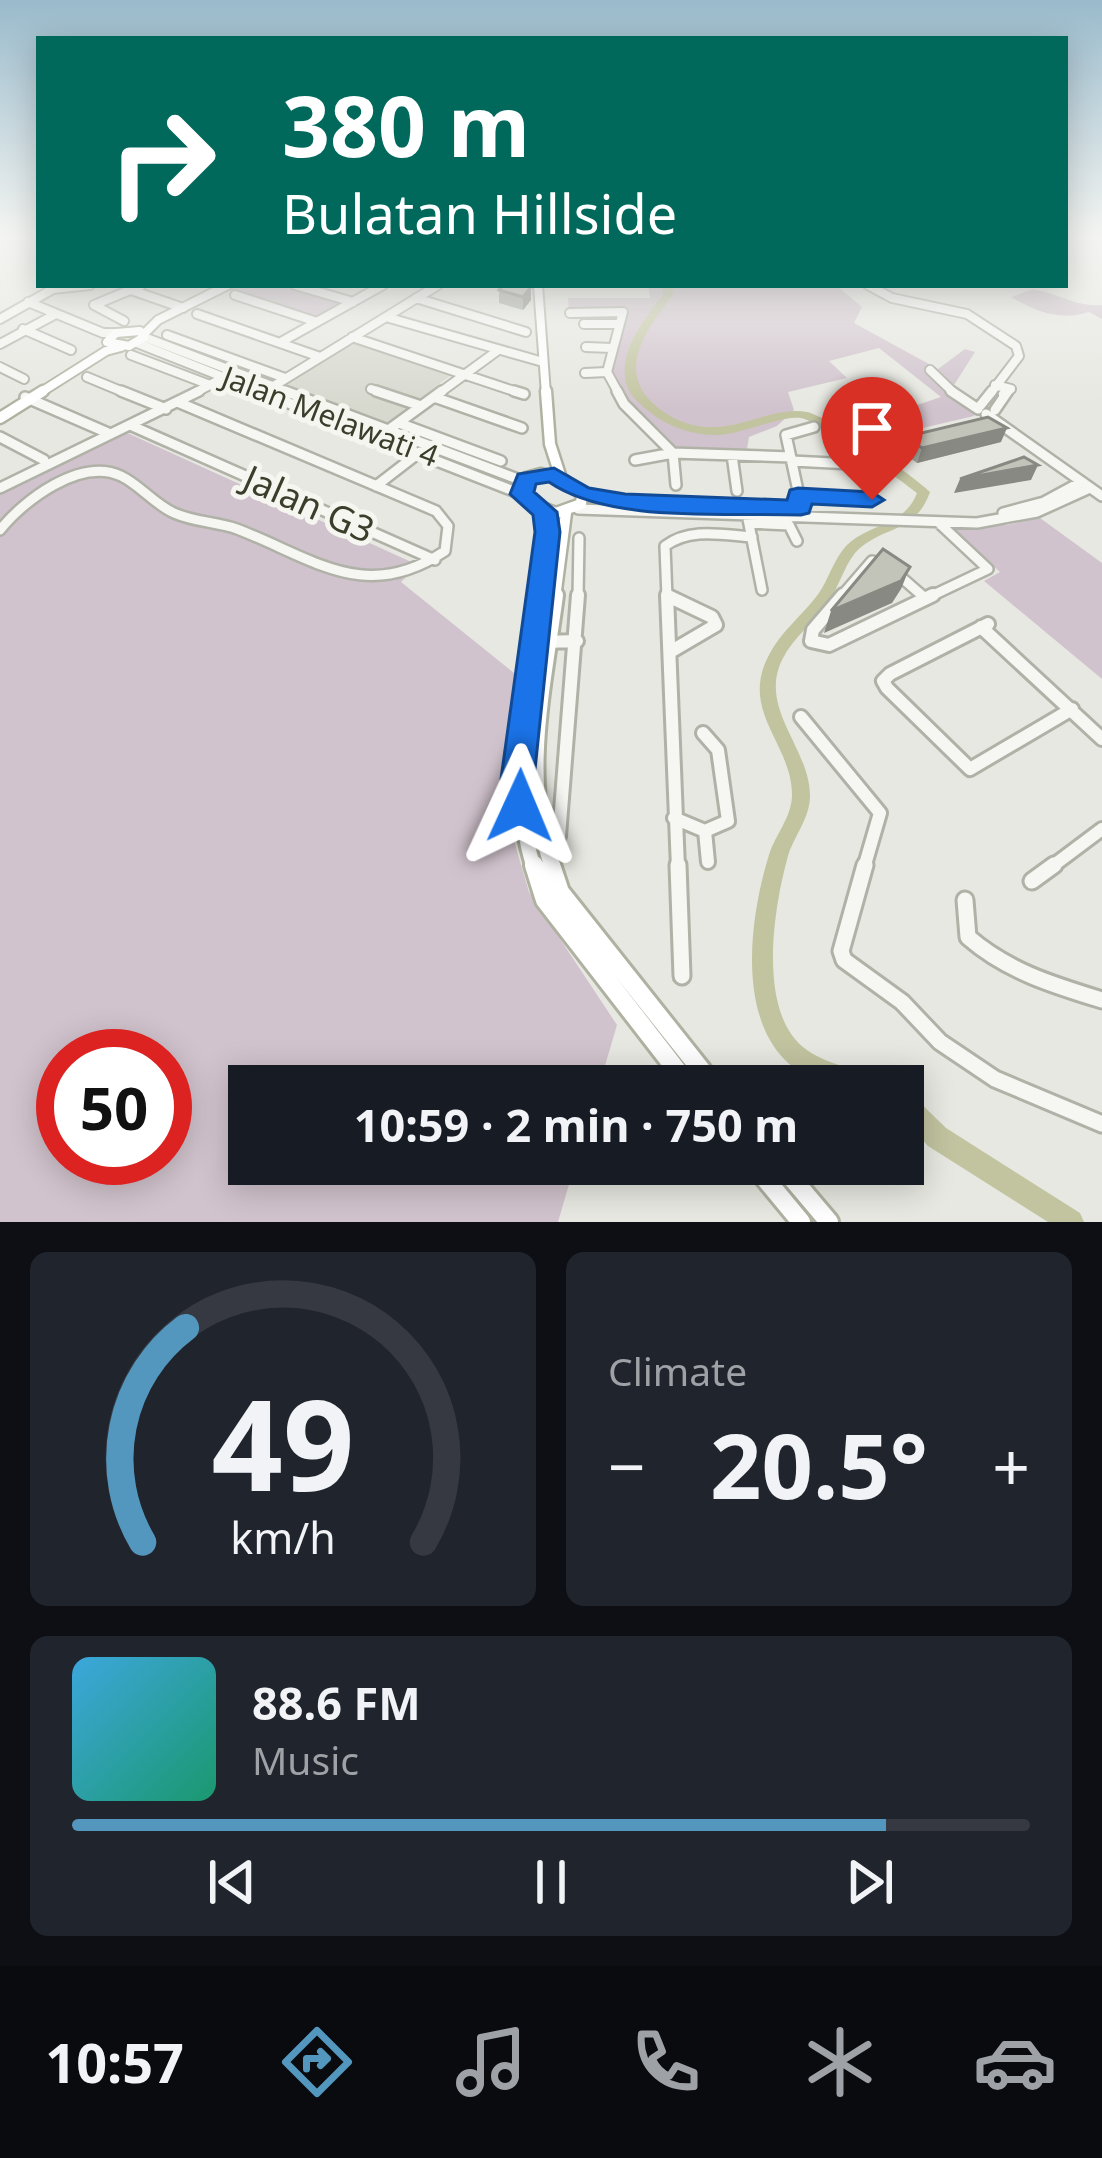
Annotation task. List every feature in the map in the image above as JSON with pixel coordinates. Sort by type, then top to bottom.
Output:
[{"type":"main road","points":[[27,398],[127,326],[211,294]]},
{"type":"main road","points":[[539,294],[550,444],[561,478],[582,494],[572,511],[540,641],[517,779],[523,833],[545,900],[672,1065]]},
{"type":"main road","points":[[0,415],[106,351],[142,338],[182,308]]},
{"type":"main road","points":[[127,326],[142,338]]},
{"type":"main road","points":[[108,337],[121,347]]},
{"type":"main road","points":[[526,484],[547,462],[550,444]]},
{"type":"main road","points":[[526,484],[561,478]]},
{"type":"main road","points":[[526,484],[545,512],[548,532],[533,779],[539,830],[560,892],[697,1065]]},
{"type":"main road","points":[[545,512],[572,511]]},
{"type":"main road","points":[[770,1185],[801,1222]]},
{"type":"main road","points":[[798,1185],[830,1222]]},
{"type":"street","points":[[0,320],[43,294]]},
{"type":"street","points":[[122,294],[93,308],[127,326]]},
{"type":"street","points":[[152,294],[182,308]]},
{"type":"street","points":[[326,294],[353,302]]},
{"type":"street","points":[[280,342],[367,294]]},
{"type":"street","points":[[269,388],[423,294]]},
{"type":"street","points":[[885,294],[967,314],[1008,339],[1018,356],[984,410]]},
{"type":"street","points":[[236,295],[317,322]]},
{"type":"street","points":[[416,298],[526,332]]},
{"type":"street","points":[[28,302],[108,337]]},
{"type":"street","points":[[570,313],[623,312],[607,372],[624,404],[673,453],[676,485]]},
{"type":"street","points":[[197,314],[320,357]]},
{"type":"street","points":[[0,344],[55,315]]},
{"type":"street","points":[[386,317],[543,362]]},
{"type":"street","points":[[584,324],[619,324]]},
{"type":"street","points":[[23,329],[71,350]]},
{"type":"street","points":[[167,335],[286,378]]},
{"type":"street","points":[[352,337],[524,394]]},
{"type":"street","name":"Jalan Melawati 4","points":[[142,338],[526,484]]},
{"type":"street","points":[[586,347],[612,347]]},
{"type":"street","points":[[384,433],[497,351]]},
{"type":"street","points":[[131,356],[210,385]]},
{"type":"street","points":[[0,367],[23,379]]},
{"type":"street","points":[[930,370],[940,384],[984,410],[1102,496]]},
{"type":"street","points":[[585,373],[607,372]]},
{"type":"street","points":[[0,488],[44,460],[180,403],[229,374]]},
{"type":"street","points":[[88,377],[166,409]]},
{"type":"street","points":[[984,410],[1002,387]]},
{"type":"street","points":[[371,389],[421,406]]},
{"type":"street","points":[[434,397],[522,428]]},
{"type":"street","points":[[27,398],[108,434]]},
{"type":"street","points":[[0,530],[44,491],[77,477],[107,473],[118,474],[173,513],[235,528],[345,573],[396,578],[445,551],[449,534],[436,512],[180,403]]},
{"type":"street","points":[[399,422],[501,461]]},
{"type":"street","name":"Jalan G3","points":[[130,425],[435,560]]},
{"type":"street","points":[[801,506],[787,430],[814,427]]},
{"type":"street","name":"Jalan Melawati 4","points":[[384,433],[420,452],[526,484]]},
{"type":"street","points":[[0,437],[44,460]]},
{"type":"street","points":[[376,486],[420,452]]},
{"type":"street","points":[[635,460],[673,453],[852,464]]},
{"type":"street","points":[[732,455],[737,491]]},
{"type":"street","points":[[801,506],[885,518],[995,514],[1086,485]]},
{"type":"street","points":[[911,519],[939,523],[1017,518],[1066,502],[1086,485]]},
{"type":"street","points":[[582,494],[789,525],[797,541]]},
{"type":"street","points":[[682,976],[665,546],[672,539],[801,506],[872,500]]},
{"type":"street","points":[[572,511],[748,519]]},
{"type":"street","points":[[748,519],[762,590]]},
{"type":"street","points":[[925,598],[886,564],[872,561],[813,630],[811,641],[829,645],[988,569],[939,523]]},
{"type":"street","points":[[559,836],[577,641],[579,538]]},
{"type":"street","points":[[668,596],[716,622],[708,632],[670,652]]},
{"type":"street","points":[[1072,710],[970,770],[884,680],[985,626],[1072,710],[1102,739]]},
{"type":"street","points":[[540,641],[577,641]]},
{"type":"street","points":[[801,717],[880,813],[841,951],[844,961],[902,1002],[940,1042],[995,1078],[1102,1124]]},
{"type":"street","points":[[674,818],[705,831],[728,821],[718,750],[703,733]]},
{"type":"street","points":[[1032,881],[1102,829]]},
{"type":"street","points":[[705,831],[708,862]]},
{"type":"street","points":[[965,900],[968,937],[987,956],[1010,970],[1102,1000]]},
{"type":"shaded area","points":[[239,294],[315,294],[344,303],[317,319]]},
{"type":"shaded area","points":[[649,294],[847,294],[862,307],[854,323],[938,369],[965,349],[975,352],[949,393],[976,402],[974,416],[914,430],[893,413],[941,397],[879,348],[829,361],[847,378],[788,392],[794,410],[777,426],[749,437],[747,449],[674,448],[629,403],[612,371],[629,310],[569,311],[568,298],[650,298]]},
{"type":"shaded area","points":[[1050,294],[1102,305],[1102,319],[1089,312],[1048,314],[1011,297]]},
{"type":"shaded area","points":[[356,340],[454,373],[385,424],[284,384]]},
{"type":"shaded area","points":[[123,431],[418,565],[401,582],[514,673],[508,820],[529,892],[617,1025],[605,1065],[228,1065],[228,1185],[569,1185],[558,1222],[0,1222],[0,488],[41,462]]},
{"type":"shaded area","points":[[1040,518],[1102,563],[1102,679],[984,581],[1000,572],[948,526],[1007,525]]},
{"type":"building","points":[[891,412],[922,433],[988,417],[1007,428],[922,448],[873,415]]},
{"type":"building","points":[[1024,457],[1038,465],[960,479]]},
{"type":"building","points":[[883,549],[910,567],[901,581],[831,611]]},
{"type":"waterway","points":[[668,294],[632,357],[631,383],[650,407],[676,424],[705,431],[808,416],[924,492],[913,513],[851,549],[822,600],[776,656],[768,675],[770,709],[801,794],[779,854],[769,901],[765,989],[780,1038],[795,1055],[814,1065]]},
{"type":"waterway","points":[[924,1124],[937,1137],[1071,1222]]},
{"type":"route","points":[[520,806],[517,779],[548,532],[545,512],[521,494],[526,478],[554,475],[582,494],[625,501],[801,508],[798,496],[872,500]]}]
